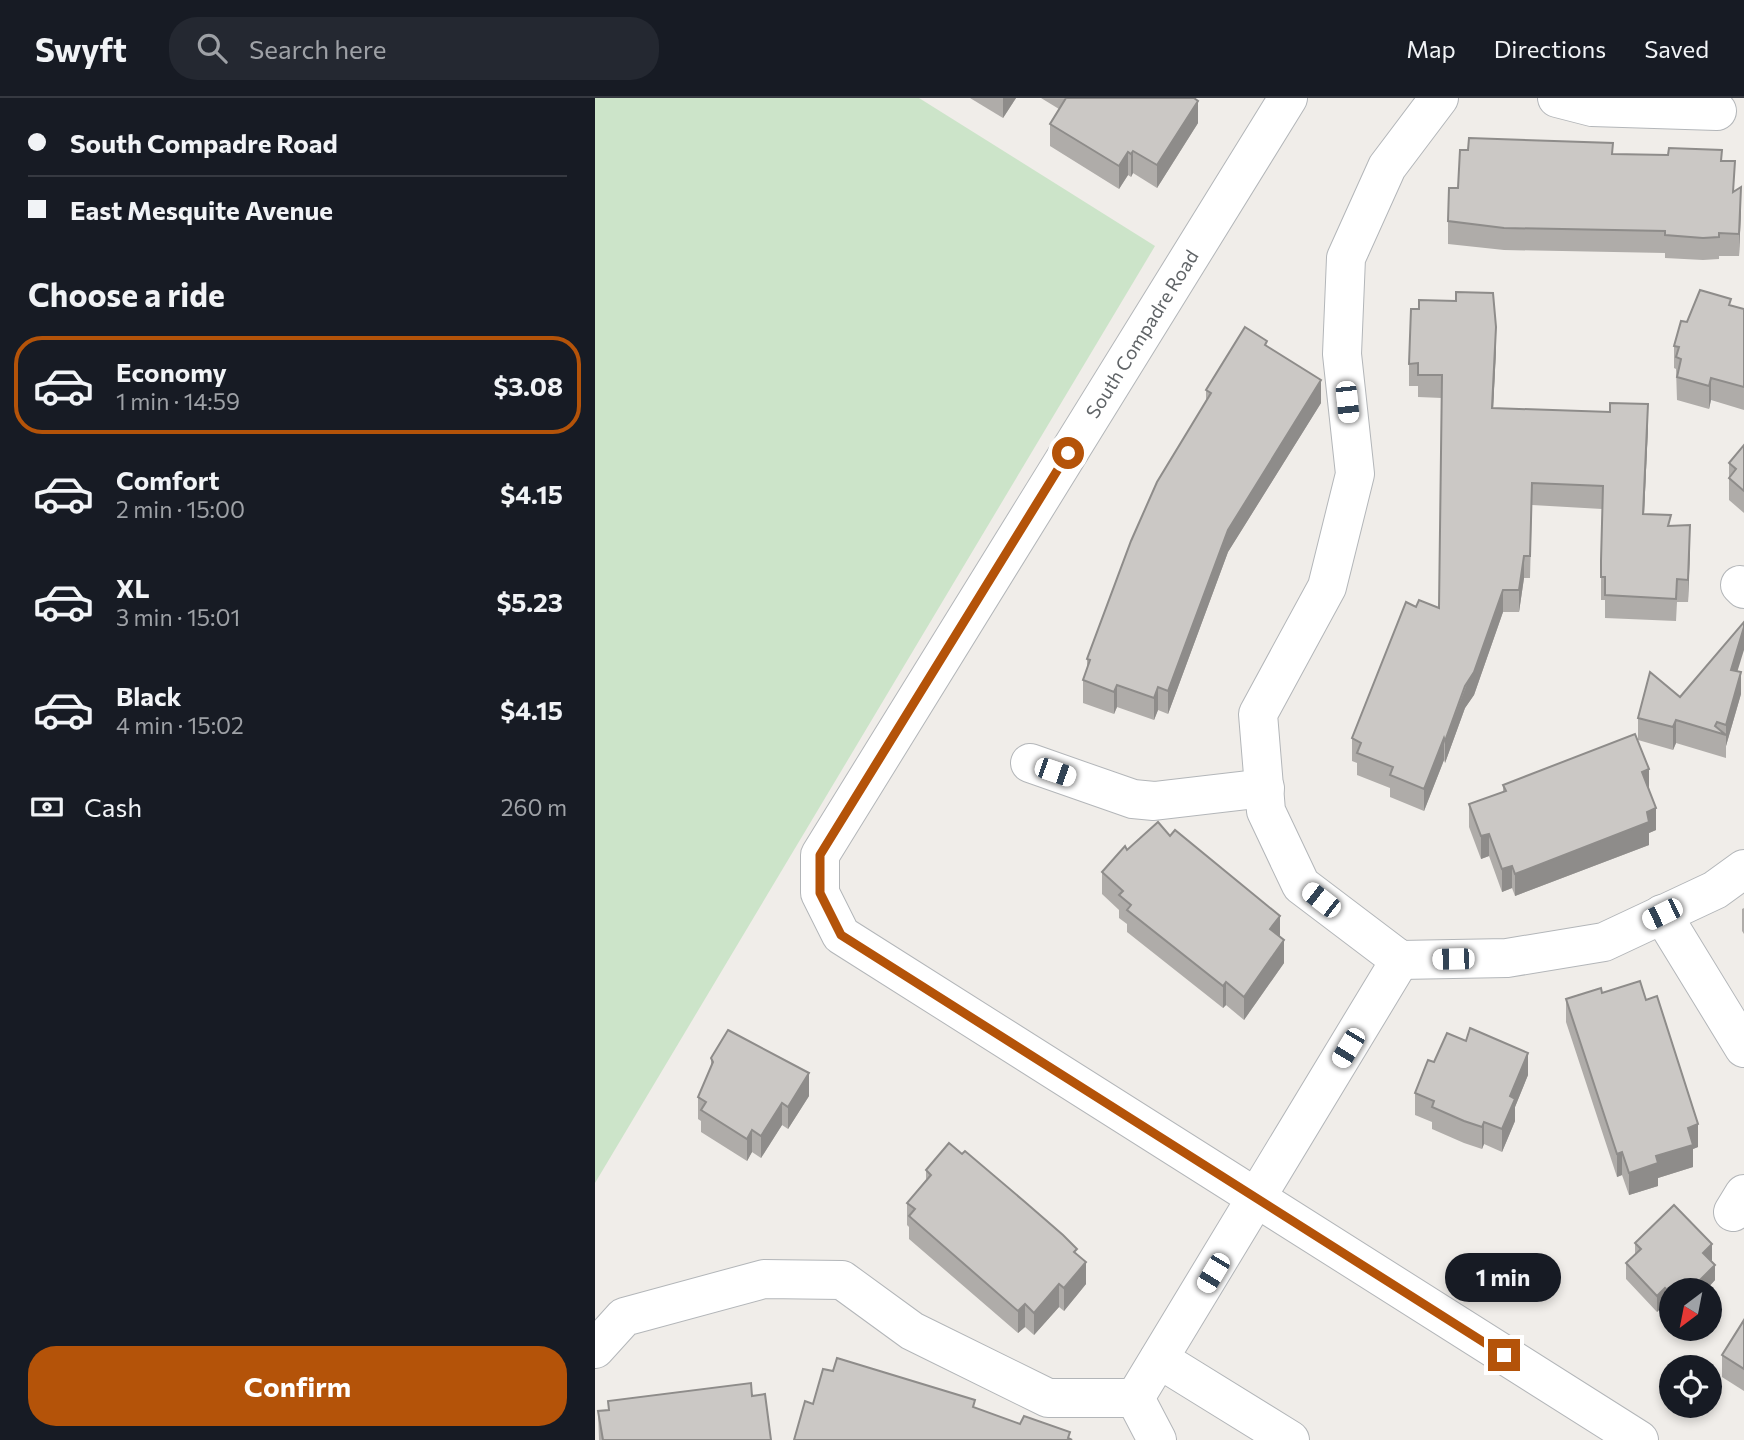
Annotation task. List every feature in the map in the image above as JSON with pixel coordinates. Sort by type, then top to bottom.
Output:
[{"type":"street","name":"South Compadre Road","points":[[1257,1198],[841,935],[820,893],[820,855],[1288,98]]},
{"type":"street","points":[[1439,98],[1387,167],[1346,258],[1342,354],[1355,474],[1327,587],[1258,714],[1266,811],[1301,885],[1400,960],[1507,958],[1604,942],[1715,890],[1744,869]]},
{"type":"street","points":[[1556,98],[1592,107],[1717,111]]},
{"type":"street","points":[[1030,763],[1133,799],[1154,801],[1265,788]]},
{"type":"street","points":[[1662,914],[1744,1048]]},
{"type":"street","points":[[1135,1398],[1400,960]]},
{"type":"street","points":[[1257,1198],[1639,1440]]},
{"type":"street","points":[[595,1349],[624,1317],[764,1279],[842,1280],[912,1331],[1048,1398],[1135,1398]]},
{"type":"street","points":[[1159,1359],[1290,1440]]},
{"type":"street","points":[[1135,1398],[1157,1440]]},
{"type":"green space","points":[[595,98],[919,98],[1155,246],[595,1183]]},
{"type":"building","points":[[1066,98],[1194,98],[1198,101],[1157,165],[1133,151],[1131,154],[1128,152],[1119,166],[1050,124]]},
{"type":"building","points":[[1469,138],[1613,143],[1612,154],[1668,155],[1669,148],[1722,150],[1721,161],[1735,161],[1733,192],[1741,187],[1739,234],[1719,233],[1719,237],[1703,238],[1665,235],[1665,231],[1504,228],[1448,221],[1449,188],[1458,188],[1460,150],[1468,150]]},
{"type":"building","points":[[1700,290],[1731,299],[1729,305],[1744,309],[1744,387],[1711,378],[1709,386],[1677,377],[1681,359],[1676,357],[1679,347],[1674,346],[1681,321],[1687,322]]},
{"type":"building","points":[[1456,292],[1493,293],[1496,327],[1492,408],[1610,412],[1610,403],[1648,404],[1643,514],[1671,515],[1668,526],[1690,525],[1688,580],[1677,579],[1676,599],[1605,595],[1605,577],[1601,577],[1603,486],[1532,483],[1530,556],[1524,556],[1519,590],[1503,590],[1474,672],[1465,686],[1424,789],[1390,775],[1393,767],[1357,753],[1361,743],[1352,738],[1406,602],[1416,607],[1419,600],[1439,608],[1442,375],[1418,375],[1418,363],[1409,364],[1411,309],[1419,309],[1419,300],[1456,301]]},
{"type":"building","points":[[1245,327],[1267,341],[1265,345],[1321,380],[1228,530],[1168,691],[1158,687],[1154,698],[1117,685],[1114,692],[1083,680],[1090,660],[1087,659],[1131,541],[1157,482],[1211,393],[1206,390]]},
{"type":"building","points":[[1744,445],[1744,491],[1729,478],[1736,469],[1729,463]]},
{"type":"building","points":[[1744,622],[1731,670],[1741,672],[1726,725],[1717,722],[1715,726],[1726,735],[1676,720],[1673,727],[1638,718],[1650,672],[1680,697]]},
{"type":"building","points":[[1635,734],[1649,769],[1642,772],[1656,808],[1647,812],[1649,822],[1515,874],[1512,866],[1502,869],[1489,834],[1481,836],[1469,804],[1506,791],[1503,785]]},
{"type":"building","points":[[1158,822],[1170,836],[1175,830],[1280,916],[1270,929],[1284,940],[1244,997],[1226,982],[1223,986],[1127,910],[1131,905],[1119,895],[1123,891],[1102,872],[1125,846],[1127,850]]},
{"type":"building","points":[[1640,981],[1646,1000],[1657,996],[1698,1124],[1688,1128],[1693,1145],[1656,1156],[1658,1163],[1629,1173],[1622,1152],[1617,1154],[1566,999],[1601,988],[1602,993]]},
{"type":"building","points":[[1470,1028],[1528,1053],[1510,1096],[1515,1099],[1502,1129],[1484,1122],[1482,1127],[1464,1121],[1432,1107],[1434,1101],[1415,1093],[1428,1060],[1434,1062],[1447,1033],[1466,1041]]},
{"type":"building","points":[[728,1030],[809,1073],[788,1107],[782,1103],[761,1136],[752,1130],[747,1139],[701,1110],[706,1102],[698,1097],[713,1062],[711,1058]]},
{"type":"building","points":[[949,1143],[962,1154],[965,1151],[1063,1235],[1077,1249],[1074,1252],[1086,1262],[1064,1288],[1059,1284],[1034,1313],[1025,1304],[1018,1311],[909,1216],[915,1209],[907,1203],[931,1175],[926,1170]]},
{"type":"building","points":[[1674,1205],[1712,1244],[1703,1253],[1715,1265],[1702,1278],[1659,1278],[1657,1296],[1626,1263],[1641,1249],[1635,1243]]},
{"type":"building","points":[[1744,1320],[1744,1369],[1722,1355]]},
{"type":"building","points":[[837,1358],[975,1400],[973,1407],[1020,1424],[1024,1416],[1070,1432],[1068,1438],[1072,1440],[794,1440],[805,1401],[813,1404],[823,1369],[833,1371]]},
{"type":"building","points":[[751,1383],[752,1396],[765,1394],[771,1440],[603,1440],[598,1411],[609,1410],[608,1401]]},
{"type":"route","points":[[1068,453],[820,855],[820,893],[841,935],[1504,1355]]}]
